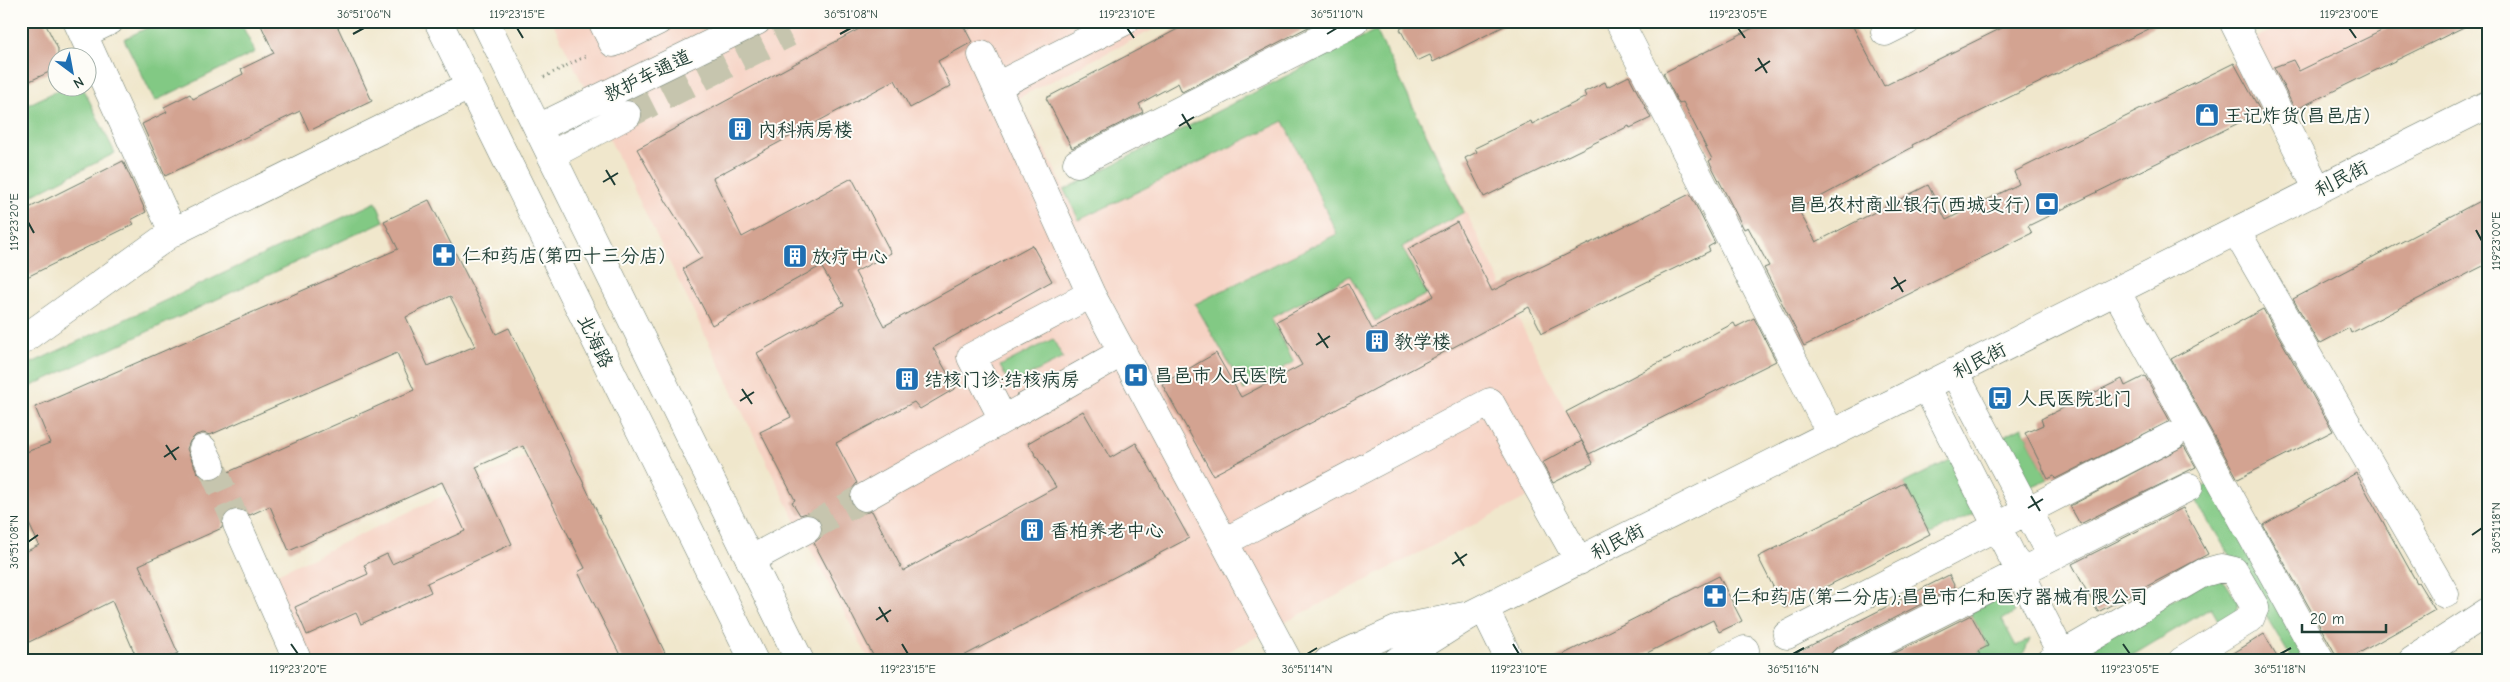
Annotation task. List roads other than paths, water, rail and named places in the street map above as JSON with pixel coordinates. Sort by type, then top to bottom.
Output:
[{"type":"main road","points":[[110,21],[80,28],[173,232]]},
{"type":"main road","name":"北海路","points":[[438,21],[754,661]]},
{"type":"main road","points":[[485,21],[800,661]]},
{"type":"main road","points":[[608,32],[658,21]]},
{"type":"main road","name":"救护车通道","points":[[538,128],[757,21]]},
{"type":"main road","points":[[996,86],[1125,21]]},
{"type":"main road","points":[[1077,163],[1355,21]]},
{"type":"main road","points":[[1619,21],[1831,434]]},
{"type":"main road","points":[[2233,21],[2318,190]]},
{"type":"main road","points":[[982,55],[1091,294],[1226,541],[1288,661]]},
{"type":"main road","points":[[21,341],[173,232],[469,86]]},
{"type":"main road","name":"利民街","points":[[1397,661],[1477,612],[2489,104]]},
{"type":"main road","points":[[551,155],[627,115]]},
{"type":"main road","points":[[2236,231],[2445,594]]},
{"type":"main road","points":[[2116,291],[2322,661]]},
{"type":"main road","points":[[1003,420],[971,357],[1091,294]]},
{"type":"main road","points":[[865,497],[1123,352]]},
{"type":"main road","points":[[1954,372],[2051,556]]},
{"type":"main road","points":[[1926,386],[2020,572],[2059,659],[2203,573],[2222,568],[2234,571],[2255,607],[2250,619],[2182,661]]},
{"type":"main road","points":[[1226,541],[1490,402],[1579,561]]},
{"type":"main road","points":[[1787,635],[2172,436]]},
{"type":"main road","points":[[1844,661],[2189,487]]},
{"type":"main road","points":[[237,524],[296,657]]},
{"type":"main road","points":[[750,560],[807,529]]},
{"type":"main road","points":[[2412,661],[2489,611]]},
{"type":"main road","points":[[1477,612],[1510,661]]},
{"type":"main road","name":"利民街","points":[[1328,661],[1401,628],[1477,612]]},
{"type":"tunnel","points":[[627,115],[789,33]]},
{"type":"tunnel","points":[[211,465],[237,524]]},
{"type":"tunnel","points":[[807,529],[865,497]]},
{"type":"place","name":"王记炸货(昌邑店)","points":[[2207,115]]},
{"type":"place","name":"内科病房楼","points":[[740,129]]},
{"type":"place","name":"昌邑农村商业银行(西城支行)","points":[[2047,204]]},
{"type":"place","name":"仁和药店(第四十三分店)","points":[[444,255]]},
{"type":"place","name":"放疗中心","points":[[795,256]]},
{"type":"place","name":"教学楼","points":[[1377,341]]},
{"type":"place","name":"昌邑市人民医院","points":[[1136,375]]},
{"type":"place","name":"结核门诊;结核病房","points":[[907,379]]},
{"type":"place","name":"人民医院北门","points":[[2000,398]]},
{"type":"place","name":"香柏养老中心","points":[[1032,530]]},
{"type":"place","name":"仁和药店(第二分店);昌邑市仁和医疗器械有限公司","points":[[1715,596]]}]
